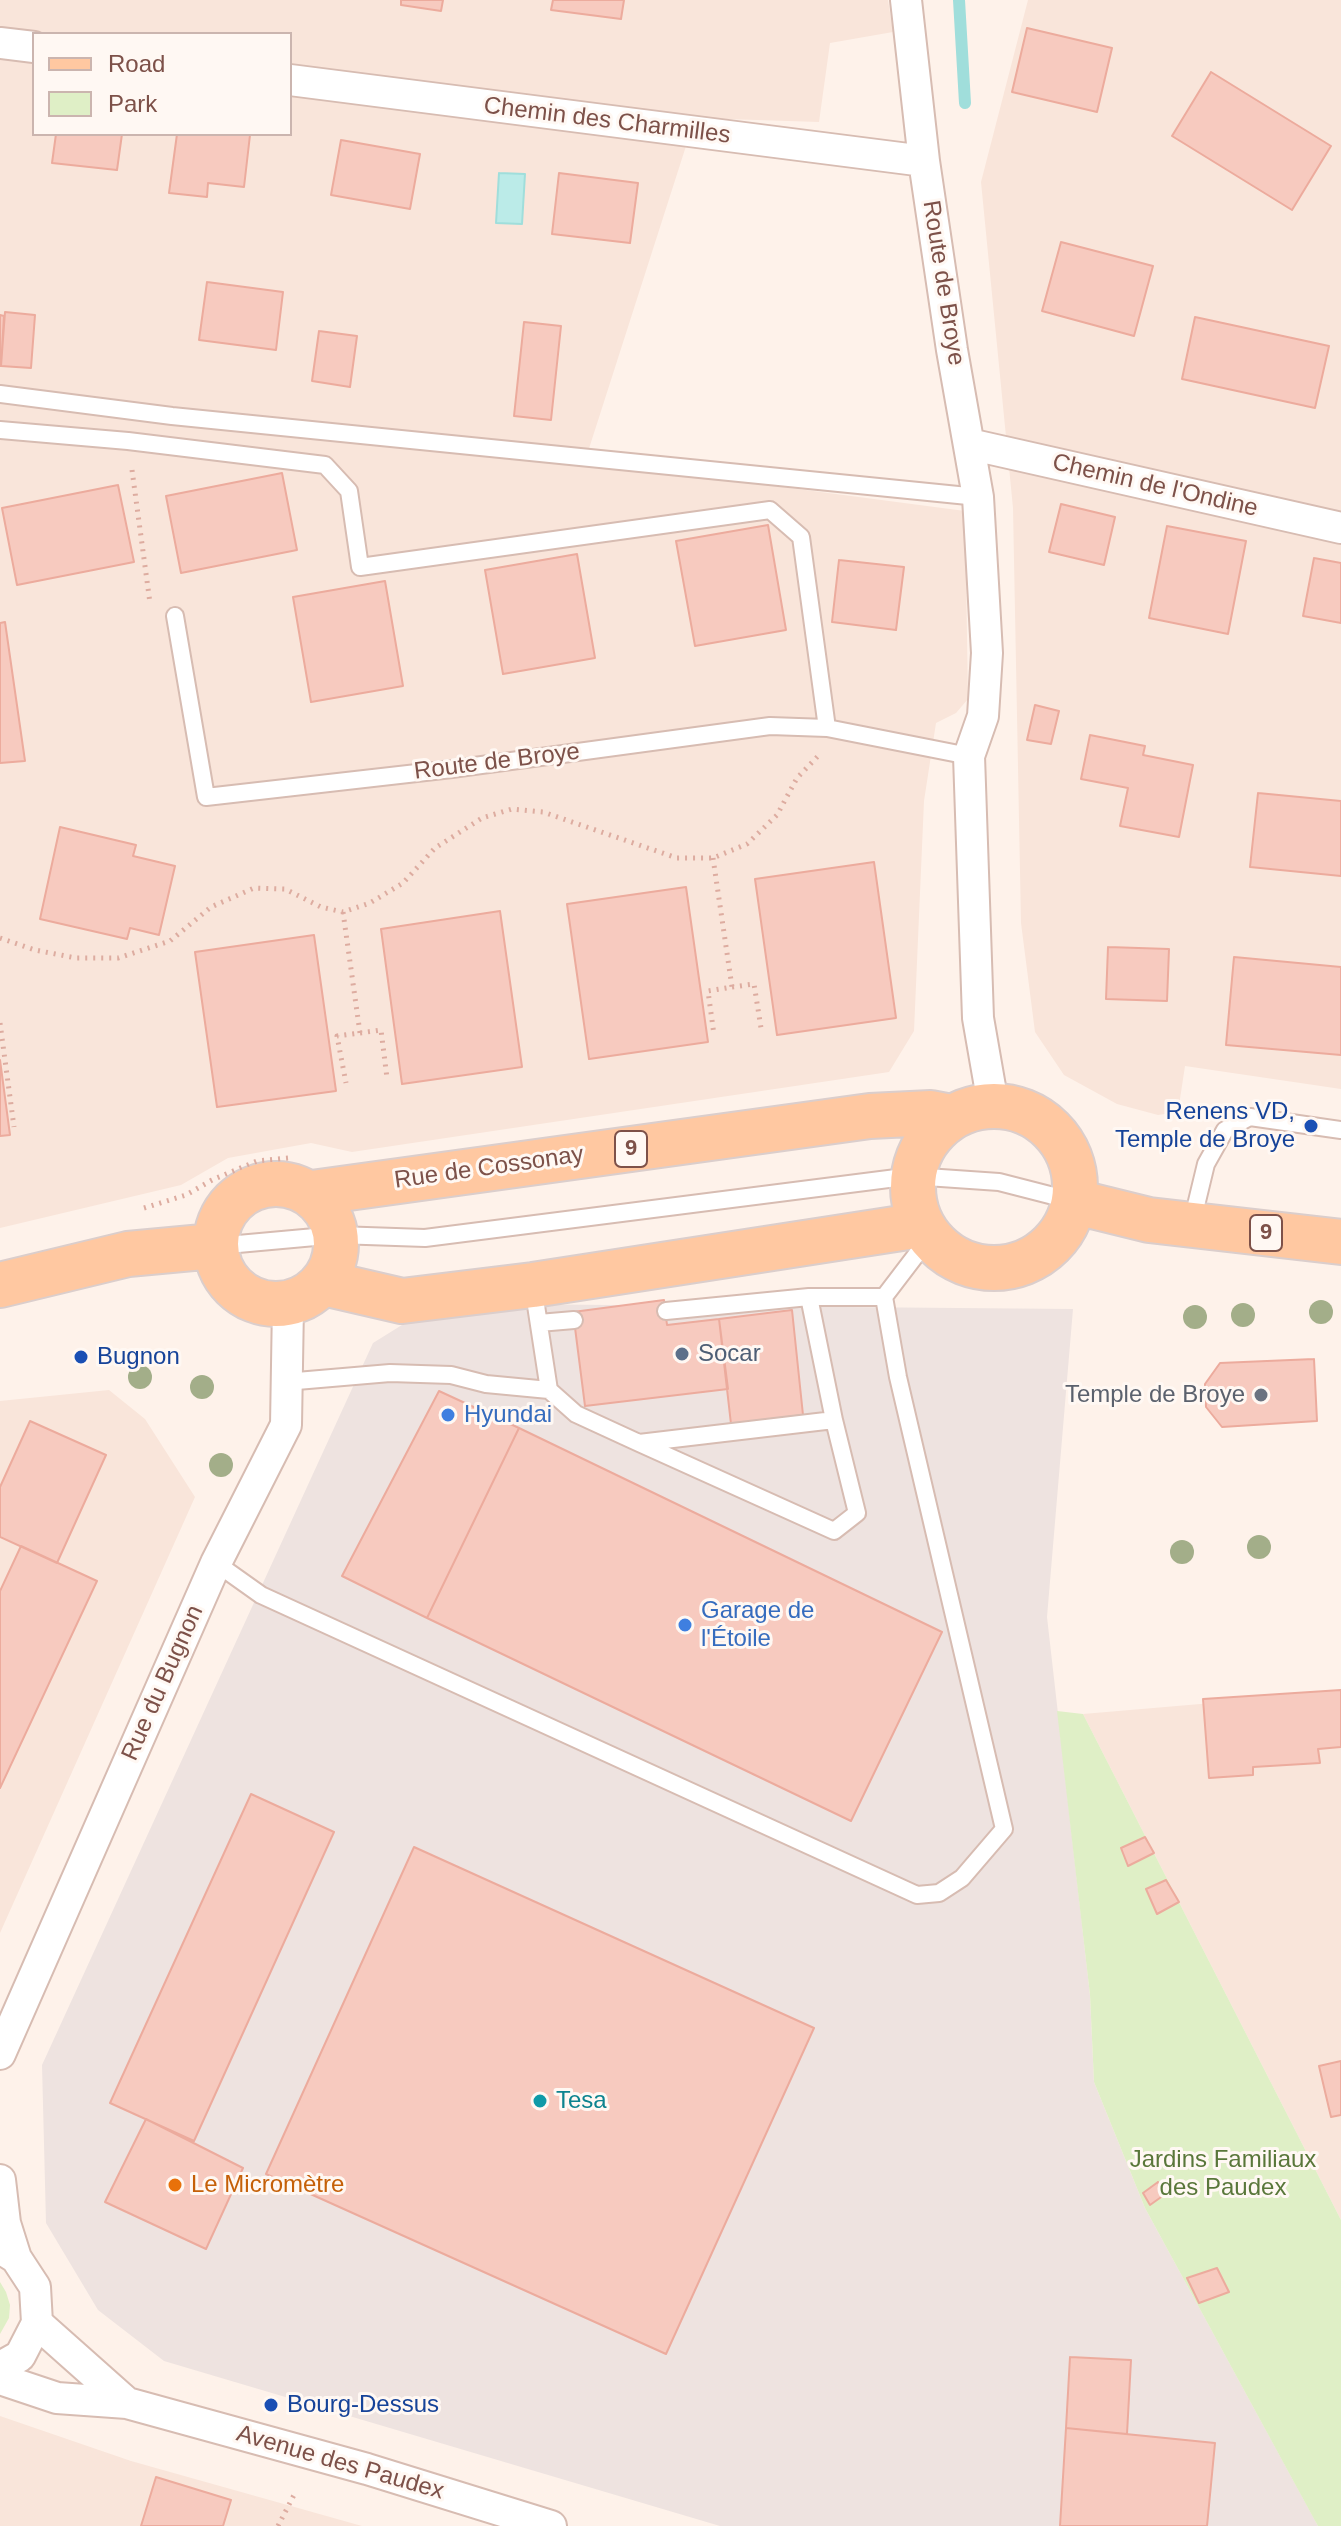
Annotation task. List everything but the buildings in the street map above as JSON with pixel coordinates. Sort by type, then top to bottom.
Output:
[{"type":"main road","name":"9","points":[[912,1176],[925,1142],[952,1117],[993,1104]]},
{"type":"main road","points":[[912,1176],[925,1232],[967,1265],[1014,1267],[1054,1243],[1076,1202],[1071,1155],[1041,1119],[993,1104]]},
{"type":"main road","name":"Rue de Cossonay","points":[[214,1246],[222,1214],[246,1190],[303,1176],[870,1116],[931,1113],[952,1117]]},
{"type":"main road","points":[[303,1176],[329,1212],[337,1235],[335,1260],[306,1294]]},
{"type":"main road","name":"9","points":[[1076,1202],[1149,1220],[1341,1242]]},
{"type":"main road","points":[[0,1285],[128,1254],[214,1246],[226,1280],[253,1302],[306,1294],[402,1301],[536,1304],[925,1232]]},
{"type":"street","name":"Route de Broye","points":[[906,0],[924,161],[978,497],[987,653],[983,716],[969,756],[978,1018],[993,1104]]},
{"type":"street","points":[[0,43],[32,47]]},
{"type":"street","name":"Chemin des Charmilles","points":[[292,80],[924,161]]},
{"type":"street","name":"Chemin de l'Ondine","points":[[969,444],[1341,528]]},
{"type":"street","name":"Rue du Bugnon","points":[[0,2054],[216,1563],[286,1425],[285,1382],[306,1294]]},
{"type":"street","points":[[0,2180],[8,2253],[35,2287],[37,2323],[20,2356],[0,2367]]},
{"type":"street","name":"Avenue des Paudex","points":[[37,2323],[127,2403]]},
{"type":"street","name":"Avenue des Paudex","points":[[0,2379],[57,2398],[127,2403],[367,2469],[551,2526]]},
{"type":"lane","points":[[0,394],[172,416],[978,497]]},
{"type":"lane","points":[[0,430],[128,441],[325,465],[349,491],[360,567],[770,510],[801,537],[827,728]]},
{"type":"lane","name":"Route de Broye","points":[[175,616],[206,797],[452,769],[770,726],[827,728],[969,756]]},
{"type":"lane","points":[[1192,1224],[1206,1164],[1225,1130],[1250,1117],[1341,1130]]},
{"type":"lane","points":[[214,1246],[337,1235],[425,1238],[912,1176],[999,1182],[1076,1202]]},
{"type":"lane","points":[[216,1563],[261,1595],[917,1895],[939,1893],[962,1878],[1004,1829],[898,1377],[884,1297],[925,1232]]},
{"type":"lane","points":[[666,1311],[809,1297],[884,1297]]},
{"type":"lane","points":[[285,1382],[390,1373],[451,1375],[486,1384],[549,1390],[576,1414],[834,1531],[857,1513],[809,1297]]},
{"type":"lane","points":[[536,1304],[574,1320]]},
{"type":"lane","points":[[536,1304],[549,1390]]},
{"type":"lane","points":[[639,1443],[834,1420]]},
{"type":"path","points":[[128,441],[151,607]]},
{"type":"path","points":[[0,938],[35,950],[76,958],[118,958],[170,941],[211,907],[254,888],[285,889],[321,907],[343,912],[370,903],[403,883],[435,848],[482,818],[512,809],[543,812],[677,858],[713,858],[747,844],[757,835],[777,815],[797,778],[829,746]]},
{"type":"path","points":[[713,858],[732,987]]},
{"type":"path","points":[[343,912],[360,1033]]},
{"type":"path","points":[[714,1035],[708,991],[732,987],[754,984],[761,1028]]},
{"type":"path","points":[[0,1023],[14,1127]]},
{"type":"path","points":[[346,1083],[337,1036],[381,1030],[387,1078]]},
{"type":"path","points":[[131,1212],[186,1195],[257,1161],[303,1176]]},
{"type":"path","points":[[278,2526],[296,2491]]},
{"type":"shaded area","points":[[0,0],[888,0],[893,32],[830,43],[819,122],[695,118],[585,461],[965,511],[968,699],[956,713],[936,723],[924,801],[914,1031],[889,1072],[352,1152],[311,1143],[228,1158],[181,1185],[0,1228]]},
{"type":"shaded area","points":[[1028,0],[1341,0],[1341,1089],[1185,1066],[1178,1112],[1158,1115],[1117,1104],[1064,1075],[1035,1032],[1021,923],[1013,508],[981,182]]},
{"type":"shaded area","points":[[498,1304],[1073,1309],[1047,1617],[1090,1995],[1094,2082],[1145,2208],[1318,2526],[720,2526],[164,2361],[98,2310],[46,2223],[42,2065],[373,1343],[410,1320]]},
{"type":"shaded area","points":[[109,1390],[145,1419],[195,1497],[0,1933],[0,1401]]},
{"type":"shaded area","points":[[1341,1692],[1341,2220],[1083,1714]]},
{"type":"shaded area","points":[[0,2416],[131,2461],[362,2526],[0,2526]]},
{"type":"green space","name":"Jardins Familiaux des Paudex","points":[[1057,1711],[1083,1714],[1341,2220],[1341,2526],[1318,2526],[1314,2519],[1145,2208],[1094,2082],[1090,1995]]},
{"type":"green space","points":[[0,2282],[10,2305],[9,2318],[0,2334]]},
{"type":"water","points":[[499,173],[525,174],[522,224],[496,223]]},
{"type":"waterway","points":[[959,0],[965,103]]},
{"type":"place","name":"Renens VD, Temple de Broye","points":[[1311,1126]]},
{"type":"place","name":"Socar","points":[[682,1354]]},
{"type":"place","name":"Bugnon","points":[[81,1357]]},
{"type":"place","name":"Temple de Broye","points":[[1261,1395]]},
{"type":"place","name":"Hyundai","points":[[448,1415]]},
{"type":"place","name":"Garage de l'Étoile","points":[[685,1625]]},
{"type":"place","name":"Tesa","points":[[540,2101]]},
{"type":"place","name":"Le Micromètre","points":[[175,2185]]},
{"type":"place","name":"Bourg-Dessus","points":[[271,2405]]}]
